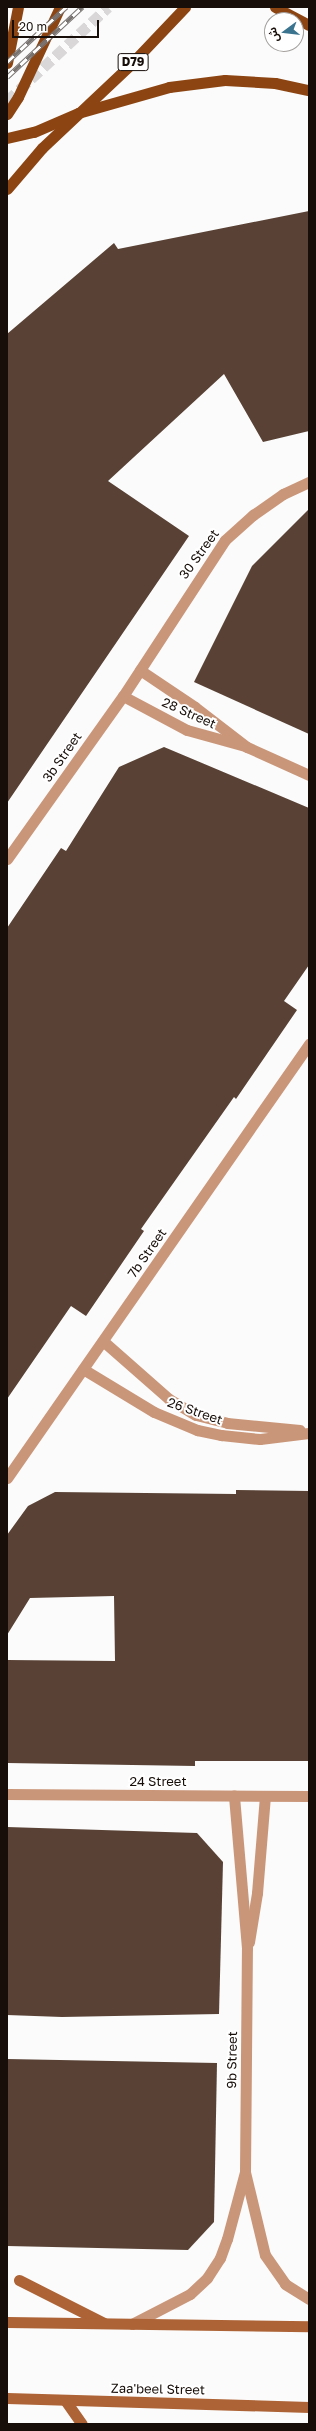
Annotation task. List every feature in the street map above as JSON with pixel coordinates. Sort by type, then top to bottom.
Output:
[{"type":"main road","points":[[7,63],[18,7]]},
{"type":"main road","points":[[7,114],[18,98],[60,7]]},
{"type":"main road","name":"D79","points":[[7,189],[42,148],[130,65],[184,7]]},
{"type":"main road","points":[[275,7],[309,25]]},
{"type":"main road","points":[[7,138],[34,132],[78,113],[169,87],[225,80],[275,83],[309,90]]},
{"type":"main road","points":[[19,2280],[106,2324]]},
{"type":"main road","points":[[7,2322],[309,2326]]},
{"type":"main road","name":"Zaa'beel Street","points":[[7,2398],[309,2407]]},
{"type":"main road","points":[[64,2400],[82,2424]]},
{"type":"street","name":"30 Street","points":[[140,670],[225,540],[252,514],[283,494],[309,482]]},
{"type":"street","name":"3b Street","points":[[7,859],[140,670]]},
{"type":"street","name":"28 Street","points":[[140,670],[195,707],[247,747]]},
{"type":"street","name":"28 Street","points":[[123,696],[186,730],[223,742],[247,747],[309,775]]},
{"type":"street","name":"7b Street","points":[[7,1478],[309,1044]]},
{"type":"street","name":"26 Street","points":[[103,1341],[169,1399],[196,1415],[227,1423],[309,1432]]},
{"type":"street","name":"26 Street","points":[[84,1369],[154,1412],[197,1430],[221,1435],[260,1439],[309,1432]]},
{"type":"street","name":"24 Street","points":[[7,1794],[309,1796]]},
{"type":"street","name":"9b Street","points":[[234,1796],[247,1948],[245,2172],[265,2255],[285,2284],[309,2299]]},
{"type":"street","name":"9b Street","points":[[247,1948],[257,1893],[265,1796]]},
{"type":"street","name":"9b Street","points":[[131,2324],[190,2294],[207,2278],[220,2258],[227,2239],[245,2172]]},
{"type":"building","points":[[309,211],[309,431],[263,442],[224,374],[108,481],[189,536],[7,803],[7,334],[114,243],[118,249]]},
{"type":"building","points":[[309,509],[309,734],[194,682],[252,566]]},
{"type":"building","points":[[164,747],[309,808],[309,965],[284,1001],[297,1010],[236,1099],[234,1097],[141,1229],[144,1231],[86,1316],[71,1306],[7,1399],[7,928],[61,848],[66,851],[119,767]]},
{"type":"building","points":[[236,1490],[309,1491],[309,1761],[195,1761],[195,1766],[7,1763],[7,1660],[115,1661],[114,1596],[30,1598],[7,1635],[7,1535],[28,1506],[55,1492],[236,1494]]},
{"type":"building","points":[[7,1827],[197,1833],[223,1862],[219,2014],[62,2017],[7,2015]]},
{"type":"building","points":[[7,2059],[217,2063],[214,2222],[188,2250],[7,2246]]},
{"type":"tunnel","points":[[7,101],[108,7]]},
{"type":"railway","points":[[7,62],[66,7]]},
{"type":"railway","points":[[7,77],[82,7]]}]
